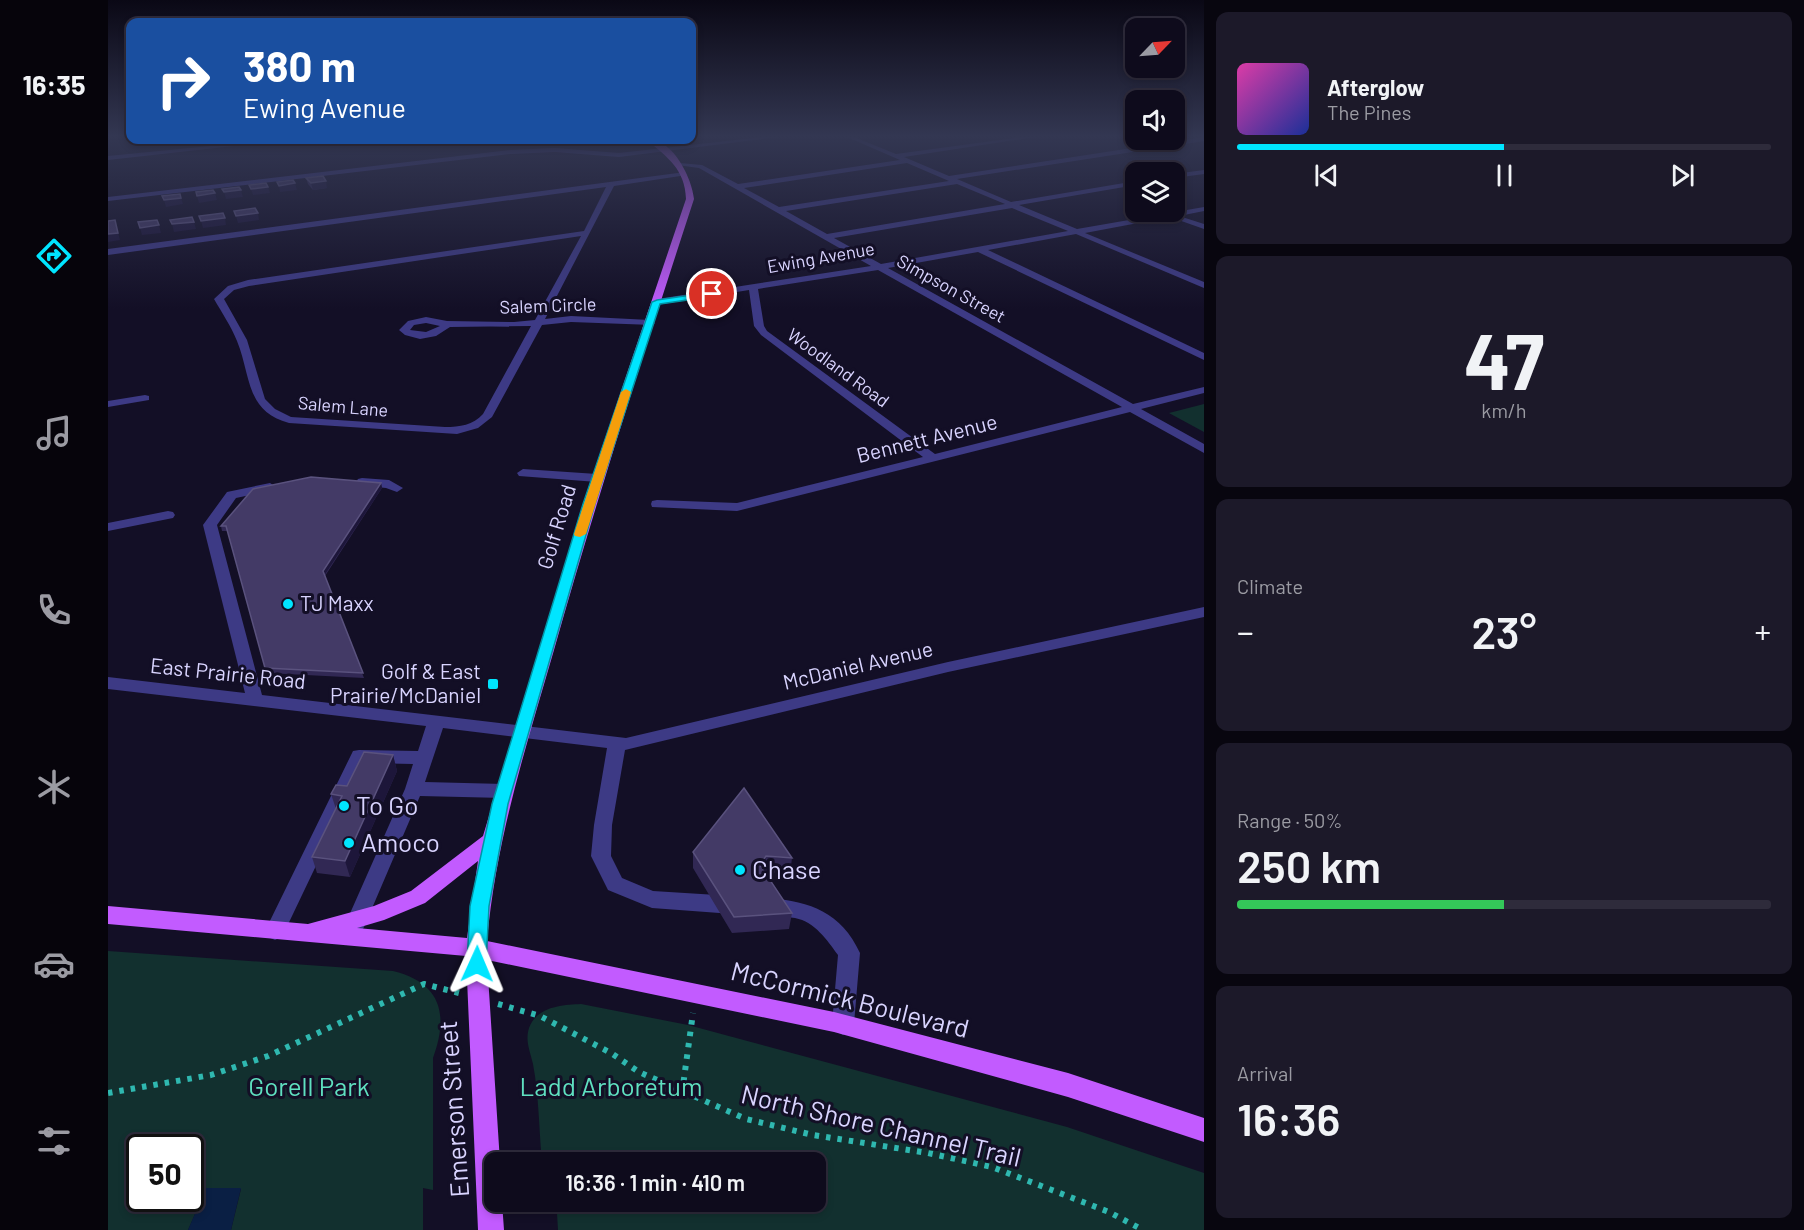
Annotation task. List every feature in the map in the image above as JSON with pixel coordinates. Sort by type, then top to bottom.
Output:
[{"type":"main road","name":"Golf Road","points":[[476,948],[480,906],[491,840],[504,791],[597,478],[657,302],[690,199],[689,194]]},
{"type":"main road","points":[[354,928],[418,897],[491,840]]},
{"type":"main road","name":"McCormick Boulevard","points":[[108,915],[303,934],[354,928],[476,948],[843,1024],[1068,1085],[1204,1130]]},
{"type":"main road","name":"Emerson Street","points":[[476,948],[491,1230]]},
{"type":"street","points":[[108,199],[148,194]]},
{"type":"street","points":[[108,252],[533,194]]},
{"type":"street","name":"Salem Lane","points":[[587,233],[248,283],[231,288],[219,299],[242,340],[264,407],[289,420],[313,423],[445,431],[464,430],[478,425],[488,415],[587,233],[605,194]]},
{"type":"street","name":"Simpson Street","points":[[749,194],[1204,449]]},
{"type":"street","points":[[777,210],[878,194]]},
{"type":"street","points":[[989,194],[1204,285]]},
{"type":"street","points":[[825,237],[1069,194]]},
{"type":"street","name":"Ewing Avenue","points":[[1185,212],[1204,209]]},
{"type":"street","points":[[1185,220],[1204,227]]},
{"type":"street","name":"Ewing Avenue","points":[[657,302],[878,267],[1132,222]]},
{"type":"street","points":[[979,249],[1204,357]]},
{"type":"street","name":"Woodland Road","points":[[753,288],[759,326],[764,333],[931,457]]},
{"type":"street","name":"Salem Circle","points":[[447,324],[503,325],[571,319],[650,323]]},
{"type":"street","name":"Bennett Avenue","points":[[657,504],[737,507],[1204,390]]},
{"type":"street","points":[[108,404],[145,398]]},
{"type":"street","points":[[523,473],[597,478]]},
{"type":"street","points":[[347,481],[389,484],[396,488]]},
{"type":"street","points":[[255,700],[210,525],[232,495],[284,484]]},
{"type":"street","points":[[108,527],[168,516]]},
{"type":"street","name":"McDaniel Avenue","points":[[522,730],[626,744],[948,668],[1204,612]]},
{"type":"street","name":"East Prairie Road","points":[[108,683],[522,730]]},
{"type":"street","points":[[354,928],[414,789],[437,720]]},
{"type":"street","points":[[617,743],[603,825],[601,856],[615,884],[652,899],[799,909],[826,922],[849,953],[843,1024]]},
{"type":"street","points":[[275,932],[359,756],[424,758]]},
{"type":"street","points":[[414,789],[504,791]]},
{"type":"path","name":"North Shore Channel Trail","points":[[108,1093],[211,1074],[268,1056],[424,984],[540,1016],[611,1053],[639,1072],[682,1093],[746,1119],[813,1135],[928,1153],[992,1167],[1109,1212],[1143,1230]]},
{"type":"path","points":[[682,1093],[697,992]]},
{"type":"green space","points":[[1204,404],[1204,432],[1169,413]]},
{"type":"green space","name":"Gorell Park","points":[[108,951],[393,971],[422,983],[437,1002],[440,1014],[438,1042],[433,1058],[433,1190],[423,1188],[423,1230],[231,1230],[241,1189],[206,1189],[204,1194],[204,1134],[126,1134],[126,1212],[196,1212],[188,1230],[108,1230]]},
{"type":"green space","name":"Ladd Arboretum","points":[[581,1004],[688,1025],[1067,1127],[1204,1173],[1204,1230],[558,1230],[557,1213],[552,1212],[826,1212],[826,1152],[541,1152],[537,1088],[528,1033],[538,1015],[559,1006]]},
{"type":"water","points":[[206,1188],[241,1188],[231,1230],[188,1230],[196,1212],[204,1212]]},
{"type":"building","points":[[180,194],[181,198],[164,200],[162,196]]},
{"type":"building","points":[[255,208],[258,213],[236,216],[234,211]]},
{"type":"building","points":[[223,213],[225,218],[201,221],[199,216]]},
{"type":"building","points":[[192,217],[194,222],[172,224],[170,220]]},
{"type":"building","points":[[115,220],[118,233],[108,234],[108,221]]},
{"type":"building","points":[[157,220],[159,225],[140,228],[138,222]]},
{"type":"building","points":[[311,477],[381,483],[323,571],[363,673],[265,668],[226,526],[221,526],[253,489]]},
{"type":"building","points":[[364,752],[393,755],[345,861],[312,857],[342,796],[331,794],[336,785],[347,786]]},
{"type":"building","name":"Chase","points":[[744,788],[792,858],[766,856],[760,865],[792,913],[734,917],[693,852]]},
{"type":"slow traffic","points":[[580,534],[626,392]]},
{"type":"place","name":"TJ Maxx","points":[[288,604]]},
{"type":"place","name":"Golf & East Prairie/McDaniel","points":[[493,684]]},
{"type":"place","name":"To Go","points":[[344,806]]},
{"type":"place","name":"Amoco","points":[[349,843]]},
{"type":"place","name":"Chase","points":[[740,870]]},
{"type":"route","points":[[477,964],[476,948],[480,906],[491,840],[500,804],[589,504],[657,302],[712,294]]}]
